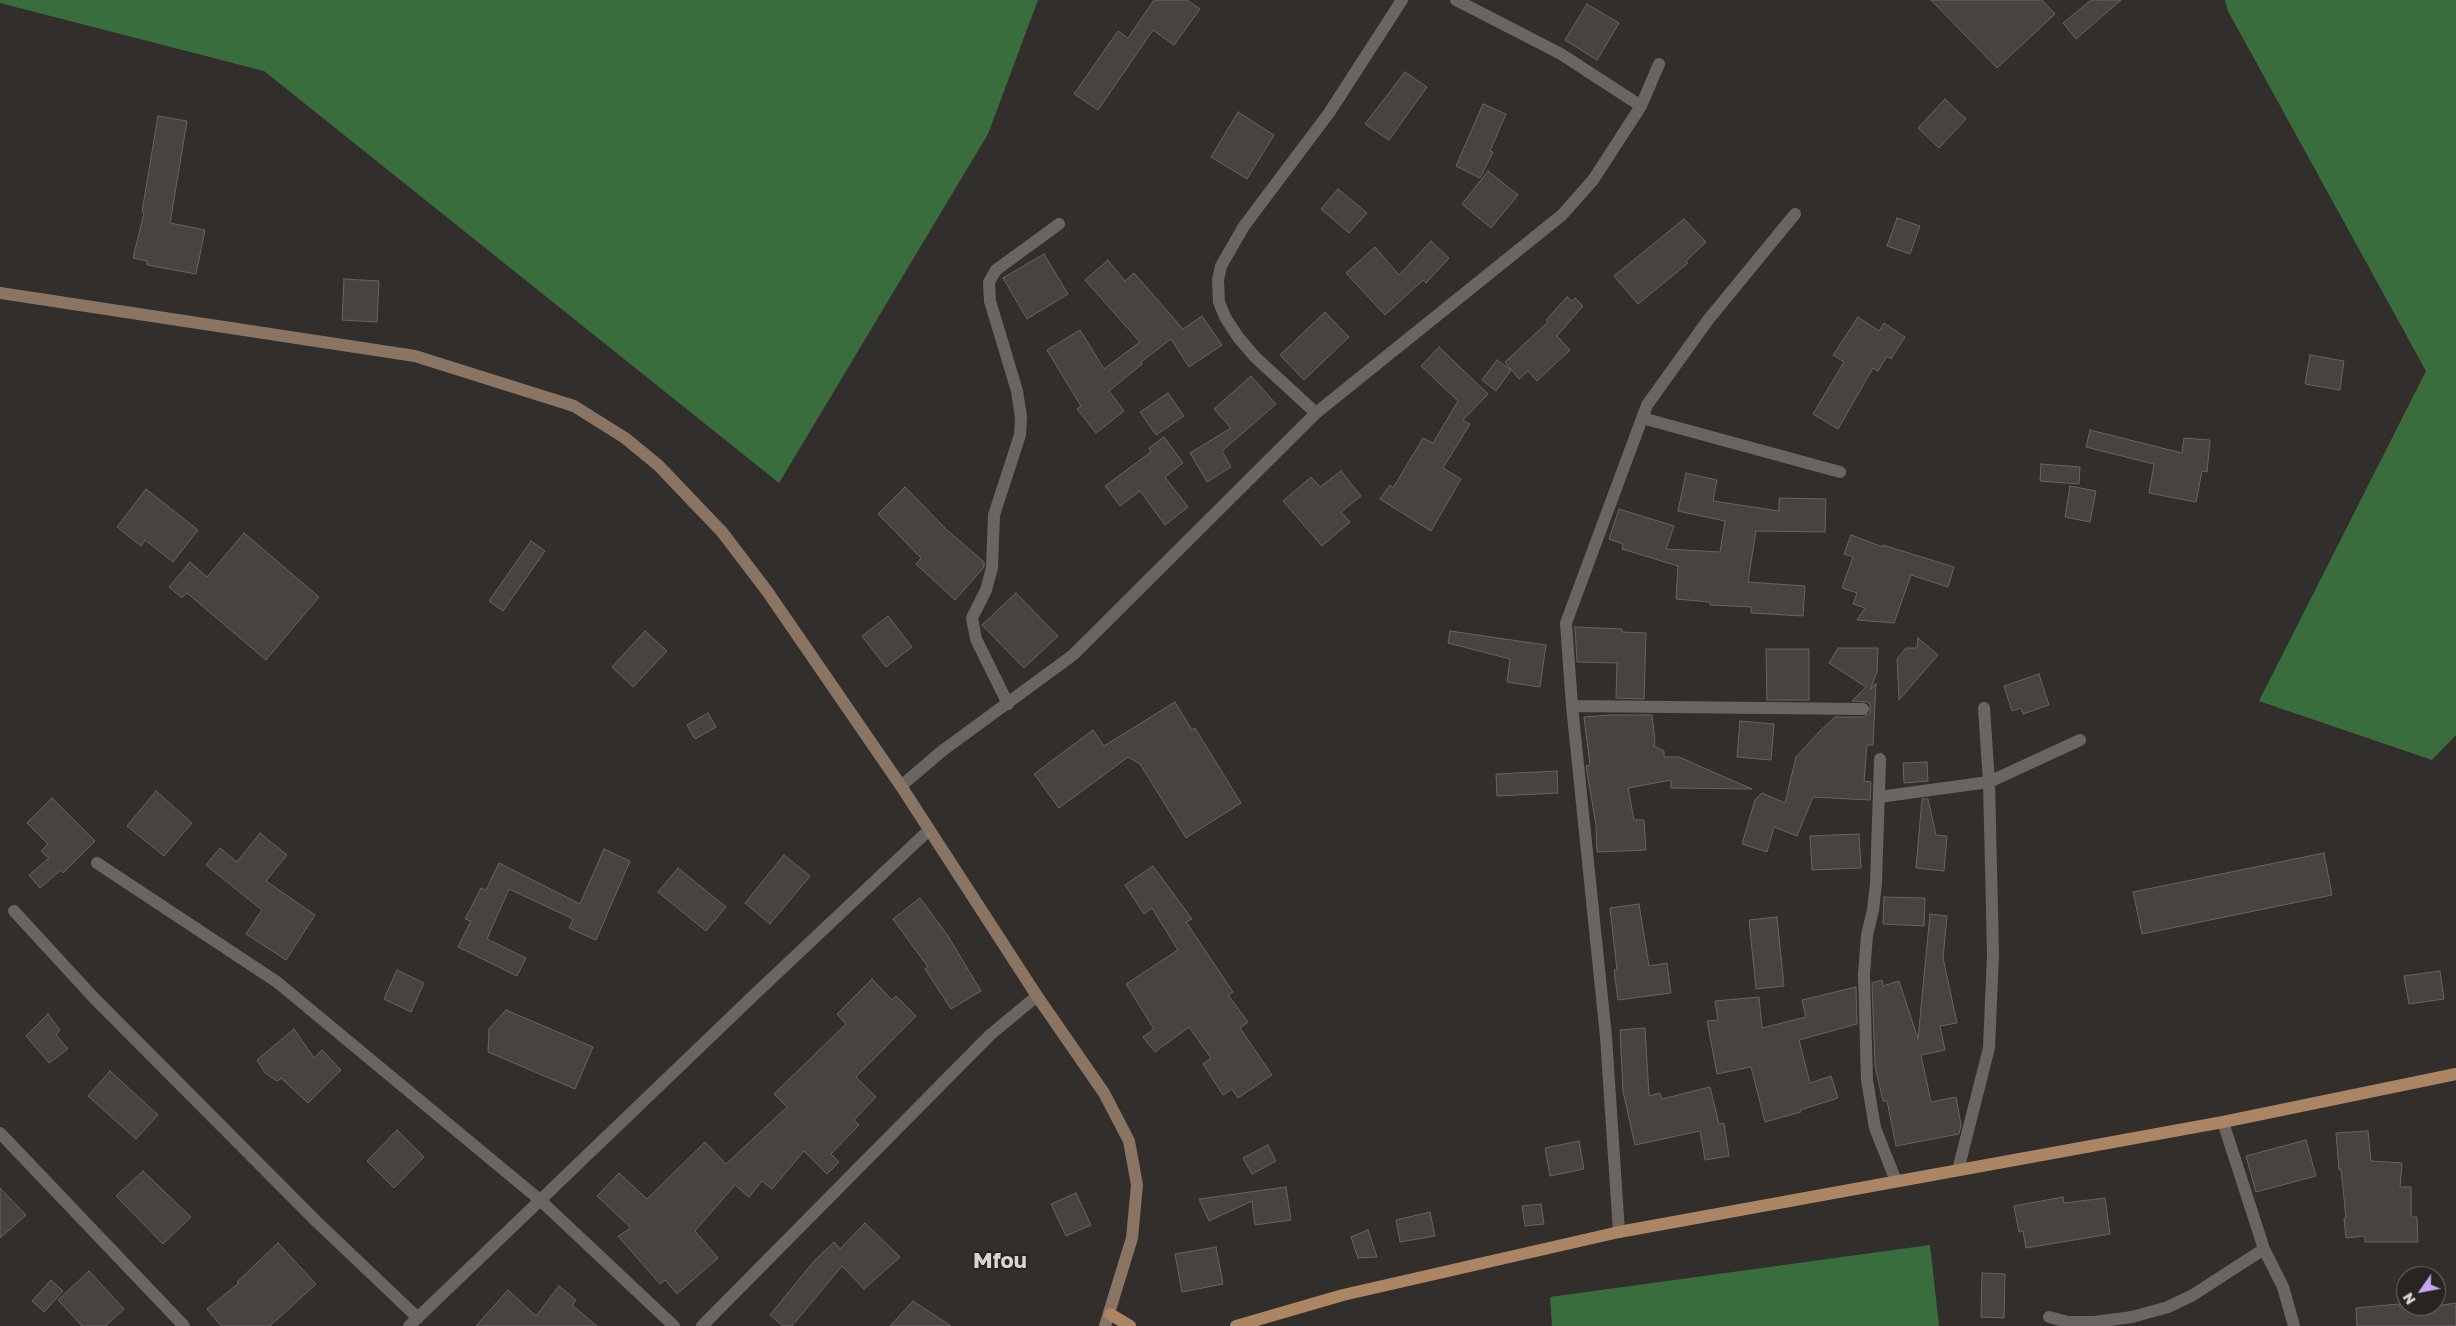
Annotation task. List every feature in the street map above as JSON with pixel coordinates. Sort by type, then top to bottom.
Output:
[{"type":"main road","points":[[0,293],[416,356],[574,406],[625,438],[658,464],[722,532],[767,591],[901,786],[1037,996],[1104,1093],[1129,1141],[1138,1185],[1132,1238],[1105,1326]]},
{"type":"main road","points":[[1236,1326],[1343,1295],[1619,1232],[2223,1122],[2456,1074]]},
{"type":"main road","points":[[1110,1314],[1130,1326]]},
{"type":"street","points":[[1316,413],[1255,357],[1238,337],[1225,317],[1219,302],[1218,280],[1222,266],[1244,226],[1329,113],[1402,0]]},
{"type":"street","points":[[1456,0],[1561,54],[1641,106]]},
{"type":"street","points":[[901,786],[942,751],[1073,655],[1316,413],[1562,215],[1593,180],[1641,106],[1659,64]]},
{"type":"street","points":[[1619,1232],[1606,1037],[1572,706],[1566,623],[1647,406],[1708,320],[1796,214]]},
{"type":"street","points":[[1008,704],[976,639],[972,618],[986,590],[992,568],[994,515],[1020,434],[1021,417],[1017,390],[990,301],[989,282],[996,270],[1059,224]]},
{"type":"street","points":[[1642,418],[1840,472]]},
{"type":"street","points":[[1572,706],[1863,709]]},
{"type":"street","points":[[1958,1170],[1989,1048],[1993,954],[1989,782],[1984,708]]},
{"type":"street","points":[[1879,797],[1989,782],[2080,740]]},
{"type":"street","points":[[1880,759],[1876,883],[1867,935],[1864,974],[1866,1080],[1875,1128],[1896,1181]]},
{"type":"street","points":[[14,911],[122,1026],[317,1222],[413,1322],[930,830]]},
{"type":"street","points":[[97,863],[277,982],[540,1200],[674,1326]]},
{"type":"street","points":[[702,1326],[982,1042],[1037,996]]},
{"type":"street","points":[[2223,1122],[2264,1249],[2283,1288],[2294,1326]]},
{"type":"street","points":[[0,1133],[184,1326]]},
{"type":"street","points":[[2049,1317],[2068,1322],[2095,1322],[2132,1317],[2168,1307],[2193,1296],[2264,1249]]},
{"type":"green space","points":[[0,0],[1038,0],[988,134],[779,483],[264,71],[0,3]]},
{"type":"green space","points":[[2225,0],[2456,0],[2456,735],[2432,760],[2259,701],[2426,371],[2228,11]]},
{"type":"green space","points":[[1930,1245],[1939,1326],[1552,1326],[1550,1297]]},
{"type":"building","points":[[1154,0],[1187,0],[1200,9],[1174,45],[1153,30],[1098,110],[1074,94],[1118,31],[1128,38]]},
{"type":"building","points":[[1931,0],[2042,0],[2055,14],[1997,68]]},
{"type":"building","points":[[2091,0],[2121,0],[2076,39],[2063,23]]},
{"type":"building","points":[[1587,4],[1619,23],[1597,60],[1565,40]]},
{"type":"building","points":[[1405,72],[1427,87],[1389,140],[1365,124]]},
{"type":"building","points":[[1945,99],[1966,119],[1939,148],[1918,128]]},
{"type":"building","points":[[1483,104],[1506,114],[1490,151],[1493,152],[1480,178],[1456,166]]},
{"type":"building","points":[[1238,112],[1274,135],[1247,179],[1211,157]]},
{"type":"building","points":[[158,116],[187,121],[170,223],[205,230],[196,274],[147,265],[147,261],[133,258],[144,213],[142,212]]},
{"type":"building","points":[[1488,171],[1518,195],[1491,228],[1462,204]]},
{"type":"building","points":[[1338,189],[1367,213],[1349,233],[1321,209]]},
{"type":"building","points":[[1897,218],[1920,226],[1910,254],[1887,246]]},
{"type":"building","points":[[1684,219],[1706,242],[1686,261],[1688,263],[1638,304],[1614,276]]},
{"type":"building","points":[[1431,241],[1449,258],[1426,283],[1423,280],[1385,315],[1346,273],[1375,247],[1399,275]]},
{"type":"building","points":[[1044,254],[1068,294],[1027,319],[1003,278]]},
{"type":"building","points":[[1108,260],[1125,281],[1134,273],[1183,329],[1202,316],[1222,345],[1189,367],[1171,339],[1141,362],[1142,364],[1109,391],[1124,411],[1096,433],[1077,409],[1081,406],[1047,350],[1080,330],[1104,369],[1140,342],[1085,280]]},
{"type":"building","points":[[344,279],[379,281],[377,322],[342,320]]},
{"type":"building","points":[[1567,297],[1572,301],[1575,298],[1583,306],[1557,336],[1570,350],[1537,381],[1528,371],[1519,379],[1505,362],[1548,322],[1546,320]]},
{"type":"building","points":[[1325,312],[1349,337],[1304,380],[1280,355]]},
{"type":"building","points":[[1858,317],[1879,331],[1884,323],[1905,337],[1891,359],[1887,356],[1878,371],[1873,368],[1838,429],[1813,414],[1844,362],[1833,355]]},
{"type":"building","points":[[1439,347],[1488,394],[1463,420],[1470,424],[1443,468],[1461,479],[1431,531],[1380,499],[1390,485],[1393,488],[1423,438],[1433,443],[1458,401],[1421,366]]},
{"type":"building","points":[[2310,355],[2344,361],[2340,390],[2305,384]]},
{"type":"building","points":[[1497,360],[1511,370],[1496,391],[1482,380]]},
{"type":"building","points":[[1251,376],[1276,404],[1222,451],[1231,467],[1207,482],[1190,453],[1231,428],[1214,409]]},
{"type":"building","points":[[1168,393],[1184,416],[1156,435],[1140,412]]},
{"type":"building","points":[[2090,430],[2182,453],[2184,438],[2210,440],[2207,472],[2202,471],[2196,502],[2149,493],[2154,464],[2086,447]]},
{"type":"building","points":[[1164,437],[1183,463],[1165,477],[1188,507],[1165,525],[1140,491],[1120,506],[1105,486],[1151,452],[1149,448]]},
{"type":"building","points":[[2041,464],[2080,467],[2079,484],[2040,481]]},
{"type":"building","points":[[1341,471],[1361,496],[1341,512],[1350,522],[1322,546],[1283,501],[1311,477],[1320,487]]},
{"type":"building","points":[[1686,473],[1717,480],[1713,501],[1779,511],[1779,498],[1826,499],[1825,532],[1756,531],[1748,582],[1805,586],[1803,616],[1751,613],[1751,607],[1710,605],[1710,602],[1676,599],[1678,566],[1622,549],[1623,544],[1609,539],[1619,509],[1674,526],[1666,549],[1720,552],[1725,521],[1678,511]]},
{"type":"building","points":[[2070,486],[2096,491],[2090,522],[2065,517]]},
{"type":"building","points":[[905,487],[947,530],[984,562],[984,567],[955,600],[916,564],[921,558],[878,514]]},
{"type":"building","points":[[146,489],[198,530],[173,562],[145,540],[141,546],[117,527]]},
{"type":"building","points":[[244,533],[319,597],[266,660],[187,593],[182,598],[169,587],[190,562],[207,577]]},
{"type":"building","points":[[1851,535],[1883,547],[1883,545],[1954,567],[1948,587],[1911,575],[1894,623],[1857,620],[1865,608],[1853,604],[1857,593],[1842,588],[1853,557],[1844,554]]},
{"type":"building","points":[[531,541],[545,551],[503,611],[489,601]]},
{"type":"building","points":[[1016,593],[1058,636],[1024,668],[982,625]]},
{"type":"building","points":[[888,616],[912,647],[886,667],[862,636]]},
{"type":"building","points":[[1575,627],[1622,629],[1622,632],[1646,633],[1644,699],[1616,698],[1617,663],[1577,662]]},
{"type":"building","points":[[645,631],[667,651],[633,687],[612,667]]},
{"type":"building","points":[[1450,631],[1546,645],[1540,687],[1507,682],[1510,659],[1448,643]]},
{"type":"building","points":[[1918,638],[1938,655],[1899,700],[1897,659],[1906,648],[1917,648]]},
{"type":"building","points":[[1838,648],[1878,648],[1877,672],[1870,690],[1876,683],[1873,745],[1867,745],[1864,781],[1871,782],[1870,800],[1813,797],[1797,836],[1774,827],[1767,852],[1742,844],[1755,800],[1762,793],[1785,803],[1796,757],[1820,731],[1835,717],[1863,717],[1870,713],[1868,702],[1852,701],[1866,687],[1829,663]]},
{"type":"building","points":[[1766,649],[1809,649],[1809,700],[1767,700]]},
{"type":"building","points":[[2039,674],[2049,705],[2023,714],[2021,708],[2012,711],[2004,686]]},
{"type":"building","points":[[1175,702],[1192,730],[1195,728],[1241,803],[1186,838],[1140,764],[1128,757],[1059,808],[1034,774],[1093,730],[1104,746]]},
{"type":"building","points":[[708,713],[716,727],[695,739],[687,725]]},
{"type":"building","points":[[1652,715],[1654,746],[1664,751],[1664,757],[1679,757],[1752,789],[1671,788],[1671,780],[1628,788],[1634,820],[1644,820],[1646,850],[1597,852],[1596,825],[1586,766],[1590,765],[1584,717]]},
{"type":"building","points":[[1740,721],[1774,724],[1771,760],[1737,757]]},
{"type":"building","points":[[1927,762],[1928,781],[1904,783],[1903,763]]},
{"type":"building","points":[[1557,771],[1558,793],[1497,796],[1496,774]]},
{"type":"building","points":[[156,791],[192,823],[164,856],[127,826]]},
{"type":"building","points":[[52,798],[95,841],[63,873],[61,870],[40,888],[29,875],[49,858],[41,851],[48,844],[27,823]]},
{"type":"building","points":[[1922,799],[1928,799],[1936,835],[1947,836],[1944,871],[1916,868]]},
{"type":"building","points":[[260,833],[287,855],[266,881],[315,915],[286,960],[246,934],[262,910],[206,865],[220,848],[237,862]]},
{"type":"building","points":[[1859,834],[1861,868],[1812,870],[1810,836]]},
{"type":"building","points":[[604,849],[630,861],[596,940],[569,928],[573,919],[509,889],[487,939],[526,958],[517,976],[458,947],[471,921],[465,919],[481,888],[486,890],[499,863],[580,904]]},
{"type":"building","points":[[2324,853],[2332,895],[2142,934],[2133,892]]},
{"type":"building","points":[[784,855],[810,876],[770,924],[745,903]]},
{"type":"building","points":[[1153,866],[1192,919],[1186,922],[1233,992],[1228,995],[1248,1022],[1240,1028],[1272,1075],[1238,1098],[1232,1089],[1223,1095],[1203,1064],[1211,1058],[1189,1027],[1155,1052],[1143,1037],[1154,1029],[1126,984],[1178,950],[1152,908],[1144,914],[1125,885]]},
{"type":"building","points":[[678,868],[726,907],[706,931],[658,892]]},
{"type":"building","points":[[1884,897],[1925,898],[1924,926],[1883,924]]},
{"type":"building","points":[[920,898],[948,936],[981,991],[951,1009],[925,969],[928,967],[893,919]]},
{"type":"building","points":[[1639,904],[1649,966],[1667,963],[1671,993],[1618,1000],[1614,970],[1617,970],[1610,908]]},
{"type":"building","points":[[1930,914],[1947,916],[1943,958],[1957,1023],[1940,1026],[1945,1050],[1921,1055],[1931,1102],[1956,1097],[1961,1125],[1959,1134],[1896,1146],[1887,1101],[1883,1101],[1875,1066],[1872,983],[1882,980],[1883,986],[1899,981],[1918,1039]]},
{"type":"building","points":[[1777,917],[1784,986],[1756,989],[1749,920]]},
{"type":"building","points":[[397,970],[424,983],[411,1012],[384,999]]},
{"type":"building","points":[[2440,971],[2444,999],[2409,1004],[2404,976]]},
{"type":"building","points":[[872,979],[892,1000],[896,996],[916,1016],[856,1077],[876,1097],[854,1120],[859,1125],[831,1154],[839,1162],[827,1174],[804,1151],[772,1189],[762,1181],[749,1197],[735,1185],[695,1231],[718,1258],[677,1294],[665,1280],[660,1284],[618,1236],[631,1228],[597,1196],[619,1173],[647,1199],[705,1142],[726,1164],[787,1107],[774,1094],[846,1024],[837,1014]]},
{"type":"building","points":[[1856,987],[1857,1024],[1799,1040],[1810,1083],[1831,1076],[1838,1098],[1800,1110],[1801,1112],[1765,1122],[1751,1067],[1717,1074],[1707,1021],[1718,1020],[1715,1001],[1759,997],[1762,1028],[1806,1017],[1802,1000]]},
{"type":"building","points":[[506,1010],[593,1047],[575,1089],[488,1052],[489,1029]]},
{"type":"building","points":[[48,1014],[60,1030],[56,1035],[68,1049],[49,1063],[26,1036]]},
{"type":"building","points":[[1645,1028],[1649,1096],[1660,1093],[1662,1099],[1710,1087],[1719,1124],[1724,1123],[1729,1156],[1705,1160],[1700,1131],[1635,1145],[1623,1091],[1620,1030]]},
{"type":"building","points":[[294,1029],[314,1058],[322,1050],[341,1070],[308,1103],[281,1078],[277,1081],[265,1073],[257,1060]]},
{"type":"building","points":[[110,1071],[158,1115],[136,1139],[88,1096]]},
{"type":"building","points":[[397,1130],[424,1157],[394,1188],[367,1161]]},
{"type":"building","points":[[2368,1131],[2371,1161],[2402,1163],[2400,1187],[2411,1187],[2411,1217],[2417,1217],[2418,1242],[2365,1242],[2365,1236],[2346,1238],[2344,1218],[2346,1218],[2336,1133]]},
{"type":"building","points":[[2306,1140],[2316,1176],[2256,1192],[2246,1156]]},
{"type":"building","points":[[1579,1141],[1584,1169],[1550,1176],[1545,1148]]},
{"type":"building","points":[[1268,1145],[1276,1161],[1252,1174],[1243,1158]]},
{"type":"building","points":[[143,1171],[191,1217],[163,1244],[116,1196]]},
{"type":"building","points":[[1286,1187],[1291,1220],[1255,1225],[1252,1201],[1209,1221],[1199,1199]]},
{"type":"building","points":[[0,1188],[26,1215],[0,1238]]},
{"type":"building","points":[[1076,1193],[1091,1225],[1066,1236],[1051,1204]]},
{"type":"building","points":[[2063,1197],[2064,1203],[2105,1198],[2110,1234],[2026,1248],[2023,1231],[2019,1232],[2014,1206]]},
{"type":"building","points":[[1541,1204],[1544,1224],[1525,1226],[1522,1206]]},
{"type":"building","points":[[1430,1212],[1435,1236],[1400,1242],[1396,1220]]},
{"type":"building","points":[[865,1223],[900,1257],[864,1289],[842,1266],[792,1326],[783,1326],[770,1315],[814,1261],[834,1242],[840,1249]]},
{"type":"building","points":[[1368,1230],[1377,1257],[1358,1258],[1351,1237]]},
{"type":"building","points":[[278,1243],[316,1284],[270,1326],[221,1326],[207,1309],[239,1283],[237,1282]]},
{"type":"building","points":[[1216,1247],[1223,1284],[1182,1292],[1175,1254]]},
{"type":"building","points":[[89,1271],[124,1309],[106,1326],[82,1326],[58,1300]]},
{"type":"building","points":[[1982,1273],[2005,1274],[2004,1318],[1981,1317]]},
{"type":"building","points":[[51,1280],[63,1291],[44,1312],[32,1301]]},
{"type":"building","points":[[559,1286],[576,1300],[572,1305],[597,1326],[476,1326],[508,1290],[536,1316]]},
{"type":"building","points":[[913,1301],[951,1326],[890,1326]]},
{"type":"building","points":[[2456,1303],[2456,1326],[2357,1326],[2356,1308],[2396,1304],[2396,1316],[2446,1316],[2446,1304]]},
{"type":"district","name":"Mfou","points":[[1000,1261]]}]
